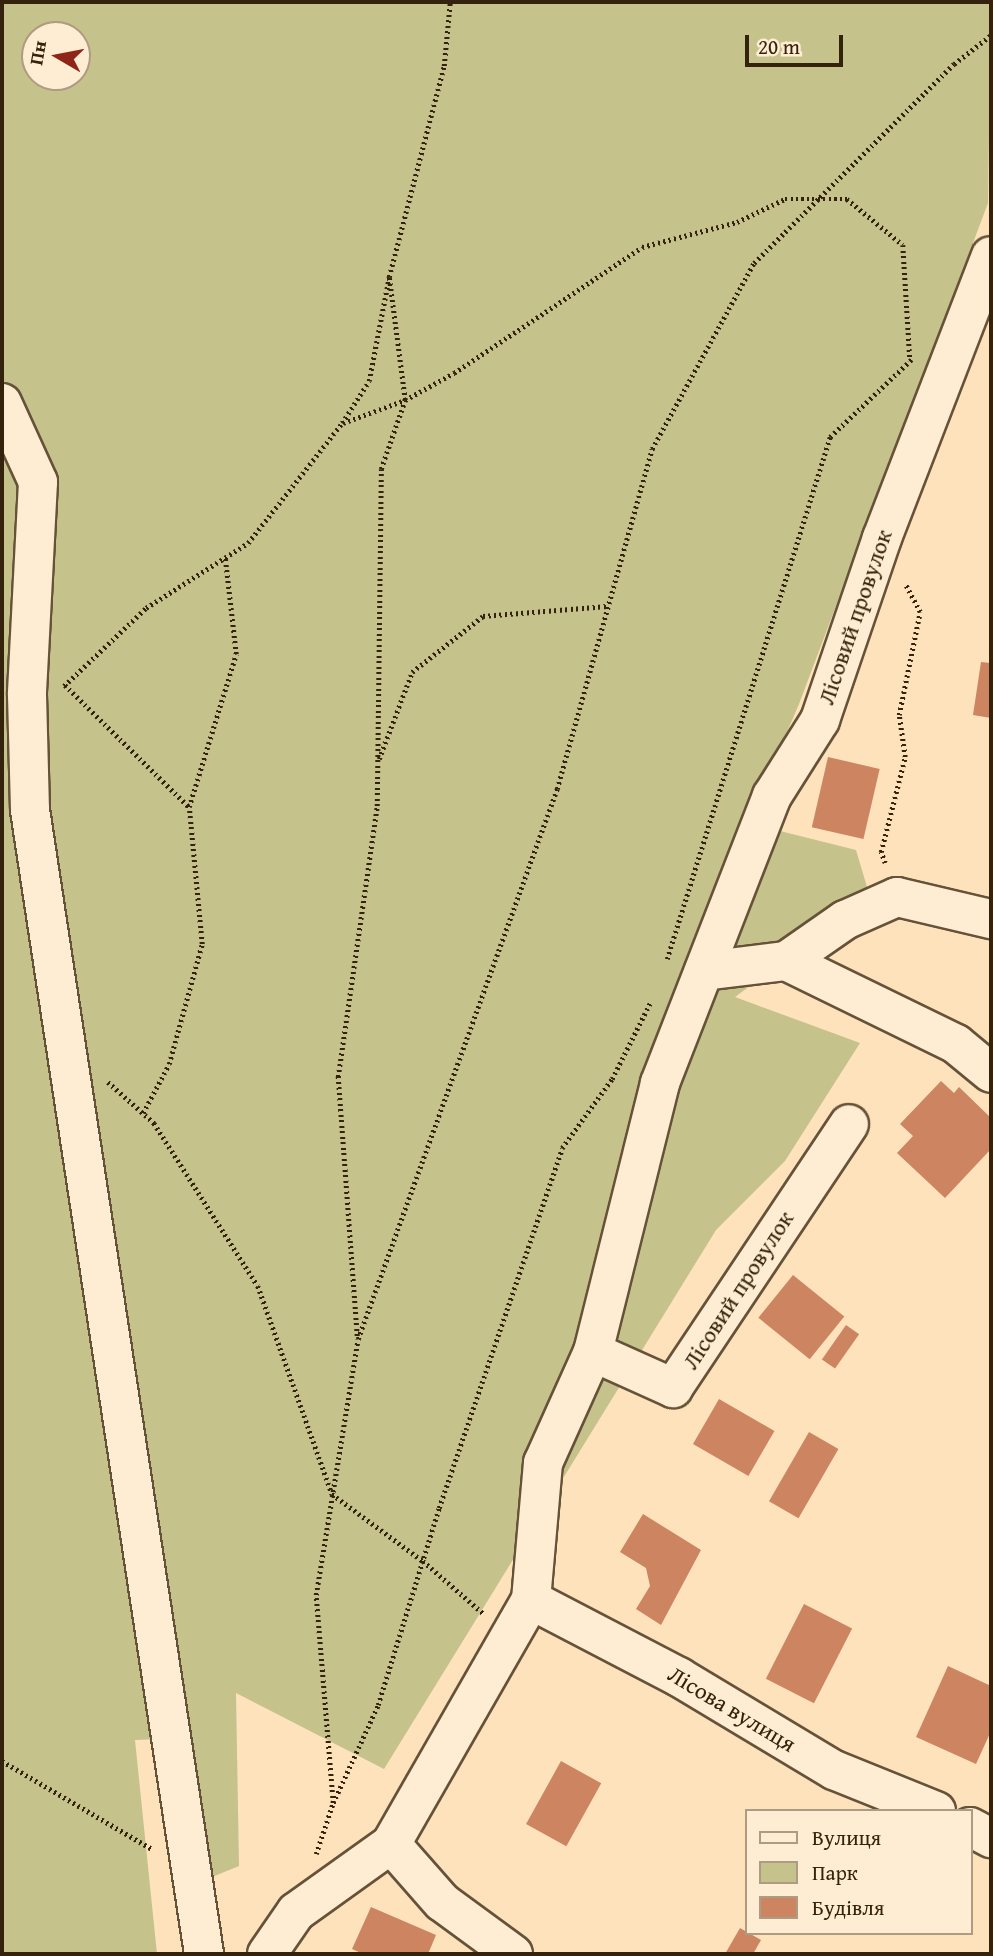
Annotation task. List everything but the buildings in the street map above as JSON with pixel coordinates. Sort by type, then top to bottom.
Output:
[{"type":"street","name":"Лісовий провулок","points":[[849,1124],[673,1388],[593,1352],[660,1083],[772,796],[820,720],[882,538],[991,256]]},
{"type":"street","points":[[2,403],[38,482],[27,695],[30,810],[204,1954]]},
{"type":"street","points":[[704,971],[786,961],[845,920],[897,897],[991,919]]},
{"type":"street","points":[[786,961],[956,1044],[991,1073]]},
{"type":"street","points":[[267,1954],[296,1912],[391,1844],[531,1600],[543,1462],[593,1352]]},
{"type":"street","name":"Лісова вулиця","points":[[531,1600],[679,1677],[834,1770],[931,1809]]},
{"type":"street","points":[[972,1828],[991,1838]]},
{"type":"street","points":[[391,1844],[442,1902],[513,1954]]},
{"type":"path","points":[[61,697],[65,685],[146,608],[248,543],[342,423],[369,381],[389,277],[444,66],[450,2]]},
{"type":"path","points":[[332,1803],[316,1595],[358,1339],[557,789],[652,449],[754,263],[954,64],[991,35]]},
{"type":"path","points":[[342,423],[405,400],[454,373],[642,247],[737,222],[785,199],[847,199],[903,245],[910,361]]},
{"type":"path","points":[[358,1339],[338,1077],[377,806],[382,469],[405,400],[389,277]]},
{"type":"path","points":[[664,970],[830,437],[919,353]]},
{"type":"path","points":[[882,538],[920,612],[899,715],[905,757],[881,852],[897,897]]},
{"type":"path","points":[[143,1113],[169,1064],[202,944],[189,807],[236,654],[225,557]]},
{"type":"path","points":[[378,763],[412,672],[483,616],[608,606]]},
{"type":"path","points":[[65,685],[189,807]]},
{"type":"path","points":[[296,1912],[332,1803],[378,1705],[423,1561],[562,1148],[612,1079],[654,994]]},
{"type":"path","points":[[66,1043],[154,1124],[258,1286],[332,1494],[423,1561],[510,1636]]},
{"type":"path","points":[[2,1761],[192,1872]]},
{"type":"green space","points":[[2,2],[991,2],[988,203],[799,704],[748,823],[856,850],[870,897],[735,997],[860,1043],[785,1161],[716,1230],[384,1769],[236,1693],[239,1866],[212,1877],[188,1738],[135,1740],[157,1954],[2,1954]]}]
